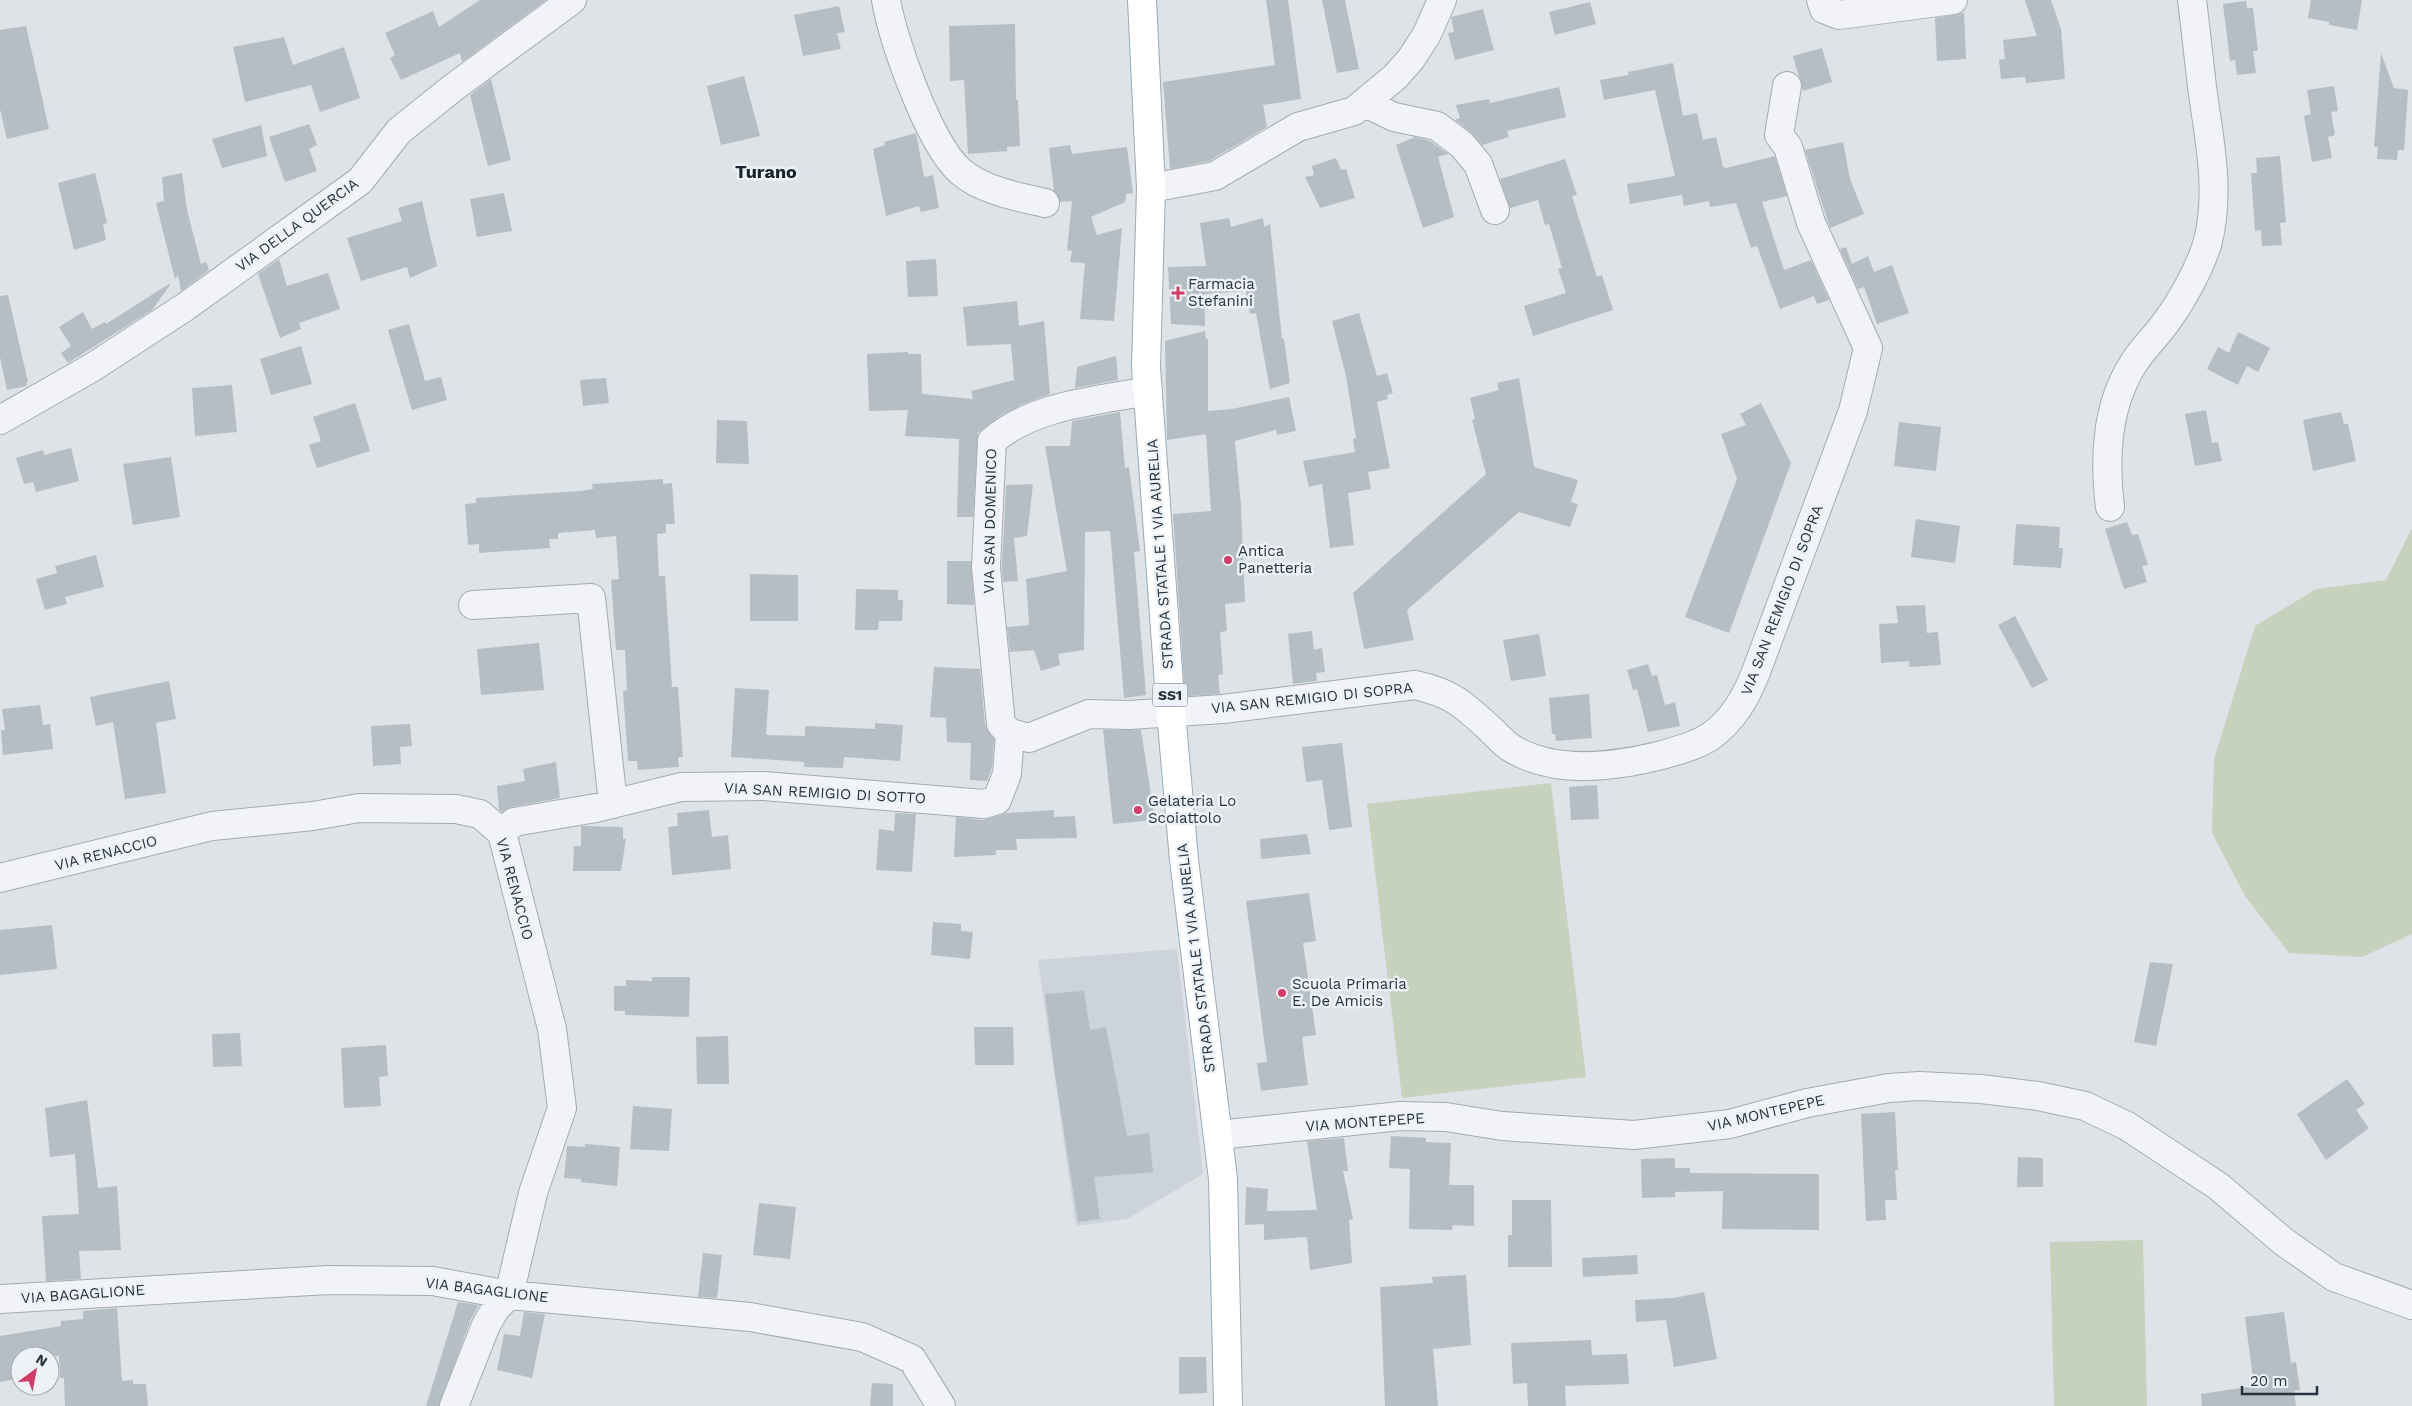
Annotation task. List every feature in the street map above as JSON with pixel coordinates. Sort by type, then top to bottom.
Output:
[{"type":"main road","name":"STRADA STATALE 1 VIA AURELIA","points":[[1142,0],[1150,188],[1146,367],[1171,712],[1184,860],[1223,1180],[1228,1406]]},
{"type":"street","name":"VIA DELLA QUERCIA","points":[[0,420],[93,367],[185,307],[360,181],[399,131],[454,87],[572,0]]},
{"type":"street","points":[[886,0],[890,25],[911,84],[943,150],[960,172],[999,192],[1045,203]]},
{"type":"street","points":[[1150,188],[1215,176],[1298,127],[1354,111],[1395,77],[1411,59],[1427,34],[1442,0]]},
{"type":"street","points":[[1821,0],[1824,9],[1839,15],[1953,0]]},
{"type":"street","points":[[2110,507],[2106,474],[2107,446],[2112,416],[2122,384],[2134,363],[2166,323],[2193,277],[2208,242],[2212,213],[2213,164],[2192,0]]},
{"type":"street","name":"VIA SAN REMIGIO DI SOPRA","points":[[1171,712],[1224,709],[1415,685],[1440,690],[1467,707],[1509,747],[1532,759],[1584,766],[1626,764],[1688,748],[1711,736],[1728,720],[1745,699],[1771,633],[1853,411],[1868,348],[1812,223],[1788,146],[1779,135],[1788,86]]},
{"type":"street","points":[[1365,103],[1394,117],[1437,126],[1462,146],[1478,164],[1495,210]]},
{"type":"street","name":"VIA SAN DOMENICO","points":[[1010,733],[1001,724],[986,567],[992,441],[1026,420],[1065,407],[1148,390]]},
{"type":"street","points":[[474,605],[590,598],[613,804]]},
{"type":"street","points":[[1010,733],[1029,738],[1089,714],[1129,715],[1171,712]]},
{"type":"street","name":"VIA SAN REMIGIO DI SOTTO","points":[[502,834],[514,822],[613,804],[681,787],[764,786],[984,804],[997,800],[1007,774],[1010,733]]},
{"type":"street","name":"VIA RENACCIO","points":[[0,878],[212,826],[313,816],[359,808],[456,809],[480,814],[502,834],[552,1029],[562,1108],[533,1193],[509,1294],[496,1308],[486,1326],[454,1406]]},
{"type":"street","name":"VIA MONTEPEPE","points":[[1218,1135],[1400,1116],[1446,1117],[1510,1127],[1634,1135],[1730,1124],[1807,1103],[1889,1088],[1919,1086],[1981,1089],[2038,1096],[2086,1106],[2127,1126],[2154,1145],[2188,1164],[2218,1186],[2284,1242],[2334,1277],[2412,1305]]},
{"type":"street","name":"VIA BAGAGLIONE","points":[[0,1299],[329,1280],[433,1281],[509,1294],[750,1316],[862,1337],[912,1359],[941,1406]]},
{"type":"shaded area","points":[[1177,949],[1203,1174],[1127,1219],[1076,1226],[1038,960]]},
{"type":"green space","points":[[2412,528],[2412,934],[2362,957],[2289,953],[2245,896],[2212,833],[2214,759],[2255,626],[2316,589],[2386,580]]},
{"type":"green space","points":[[1551,783],[1586,1077],[1402,1098],[1367,804]]},
{"type":"green space","points":[[2143,1240],[2147,1406],[2054,1406],[2050,1242]]},
{"type":"building","points":[[480,0],[546,0],[462,62],[460,53],[401,80],[390,58],[395,55],[385,33],[433,11],[439,27]]},
{"type":"building","points":[[1266,0],[1288,0],[1301,99],[1263,105],[1267,127],[1209,161],[1170,169],[1163,82],[1275,65]]},
{"type":"building","points":[[1322,0],[1345,0],[1359,69],[1337,73]]},
{"type":"building","points":[[2025,0],[2051,0],[2061,29],[2065,79],[2026,83],[2025,77],[2001,79],[1999,60],[2005,59],[2003,40],[2037,36]]},
{"type":"building","points":[[2311,0],[2362,0],[2357,30],[2329,25],[2329,22],[2308,18]]},
{"type":"building","points":[[2246,1],[2247,8],[2253,8],[2258,51],[2253,51],[2256,73],[2237,75],[2235,60],[2230,61],[2223,4]]},
{"type":"building","points":[[1590,2],[1596,24],[1555,35],[1549,12]]},
{"type":"building","points":[[839,6],[845,32],[837,33],[841,49],[803,56],[794,15]]},
{"type":"building","points":[[1483,9],[1494,50],[1455,60],[1448,33],[1454,32],[1451,17]]},
{"type":"building","points":[[1964,13],[1966,59],[1937,61],[1935,18]]},
{"type":"building","points":[[1015,24],[1016,100],[1018,100],[1020,146],[1007,147],[1007,151],[968,154],[964,80],[950,81],[949,26]]},
{"type":"building","points":[[26,26],[49,129],[7,139],[0,109],[0,30]]},
{"type":"building","points":[[284,37],[293,65],[344,47],[360,98],[320,112],[311,85],[245,102],[233,47]]},
{"type":"building","points":[[1822,48],[1832,82],[1803,91],[1793,56]]},
{"type":"building","points":[[2381,53],[2394,88],[2408,90],[2404,150],[2398,150],[2397,160],[2377,159],[2378,147],[2374,147]]},
{"type":"building","points":[[1673,63],[1683,116],[1697,113],[1703,140],[1716,137],[1723,167],[1726,168],[1775,156],[1787,196],[1762,202],[1784,270],[1811,260],[1829,300],[1817,304],[1814,296],[1780,309],[1757,246],[1751,248],[1736,203],[1710,207],[1709,201],[1684,206],[1682,195],[1630,204],[1627,184],[1675,176],[1655,90],[1604,100],[1600,80],[1629,75],[1628,72]]},
{"type":"building","points":[[744,76],[760,136],[721,145],[707,86]]},
{"type":"building","points":[[491,79],[511,160],[488,166],[470,95]]},
{"type":"building","points":[[2334,86],[2338,111],[2331,112],[2335,135],[2328,137],[2332,158],[2312,162],[2304,116],[2311,114],[2307,90]]},
{"type":"building","points":[[1559,87],[1566,117],[1507,131],[1509,137],[1482,145],[1472,133],[1455,120],[1460,118],[1456,105],[1489,99],[1490,103]]},
{"type":"building","points":[[309,124],[317,145],[309,149],[317,171],[285,182],[269,137]]},
{"type":"building","points":[[261,125],[267,156],[222,168],[212,139]]},
{"type":"building","points":[[916,133],[924,177],[933,175],[939,208],[921,212],[919,206],[886,216],[873,149],[885,145],[884,142]]},
{"type":"building","points":[[1415,137],[1430,141],[1448,154],[1438,157],[1454,217],[1423,228],[1396,145]]},
{"type":"building","points":[[1843,142],[1850,179],[1864,214],[1830,228],[1805,150]]},
{"type":"building","points":[[1070,145],[1072,154],[1127,147],[1133,193],[1126,194],[1125,202],[1091,217],[1097,235],[1122,228],[1114,321],[1080,319],[1085,263],[1070,262],[1072,251],[1067,250],[1072,201],[1060,202],[1054,191],[1049,148]]},
{"type":"building","points":[[2280,156],[2286,222],[2280,223],[2282,245],[2262,246],[2261,230],[2255,231],[2251,173],[2257,173],[2256,158]]},
{"type":"building","points":[[1336,158],[1341,170],[1346,169],[1355,198],[1320,208],[1305,177],[1314,175],[1312,166]]},
{"type":"building","points":[[1565,159],[1577,195],[1572,196],[1597,277],[1602,275],[1613,310],[1533,336],[1524,306],[1566,293],[1558,269],[1562,268],[1549,224],[1545,225],[1538,200],[1510,208],[1500,179]]},
{"type":"building","points":[[95,173],[107,223],[103,224],[106,240],[74,250],[58,183]]},
{"type":"building","points":[[182,173],[187,210],[201,264],[206,262],[209,270],[181,291],[178,275],[175,279],[156,203],[164,201],[162,177]]},
{"type":"building","points":[[504,193],[512,231],[477,237],[470,199]]},
{"type":"building","points":[[422,201],[437,266],[410,278],[407,267],[361,281],[347,238],[402,221],[398,208]]},
{"type":"building","points":[[1229,218],[1231,227],[1263,218],[1264,227],[1270,224],[1282,339],[1284,339],[1290,383],[1270,389],[1256,313],[1250,314],[1246,291],[1204,294],[1205,326],[1171,324],[1168,267],[1206,266],[1200,223]]},
{"type":"building","points":[[1846,247],[1852,264],[1868,256],[1874,272],[1892,265],[1909,313],[1877,324],[1864,287],[1858,289],[1840,249]]},
{"type":"building","points":[[279,259],[287,286],[328,273],[340,309],[299,323],[301,329],[280,338],[258,274]]},
{"type":"building","points":[[936,259],[938,296],[908,297],[906,261]]},
{"type":"building","points":[[169,284],[152,310],[68,363],[61,353],[71,346],[59,327],[83,312],[92,329],[105,322],[106,324]]},
{"type":"building","points":[[8,295],[28,382],[26,382],[27,386],[7,390],[0,357],[0,296]]},
{"type":"building","points":[[1017,301],[1019,326],[1044,321],[1050,394],[1001,415],[978,433],[973,517],[957,517],[959,439],[905,436],[908,410],[869,411],[867,354],[908,352],[908,354],[921,354],[922,394],[973,399],[971,391],[1014,380],[1011,344],[967,346],[963,307]]},
{"type":"building","points":[[1359,313],[1377,376],[1387,373],[1393,393],[1387,395],[1388,399],[1377,402],[1390,468],[1368,472],[1371,489],[1348,493],[1354,545],[1330,548],[1322,484],[1309,487],[1303,461],[1355,452],[1353,439],[1356,438],[1346,376],[1332,321]]},
{"type":"building","points":[[409,324],[425,381],[441,377],[447,400],[412,410],[388,330]]},
{"type":"building","points":[[1205,331],[1206,339],[1208,339],[1208,411],[1232,409],[1289,397],[1296,431],[1277,435],[1276,430],[1235,441],[1241,506],[1245,602],[1225,604],[1227,631],[1220,632],[1223,674],[1218,675],[1220,694],[1185,696],[1173,514],[1211,511],[1206,434],[1167,440],[1165,341]]},
{"type":"building","points":[[2238,332],[2270,348],[2258,372],[2247,366],[2238,385],[2207,369],[2218,347],[2229,353]]},
{"type":"building","points":[[301,346],[312,384],[271,395],[260,359]]},
{"type":"building","points":[[1116,356],[1118,380],[1075,388],[1077,367]]},
{"type":"building","points":[[606,378],[609,403],[583,406],[580,380]]},
{"type":"building","points":[[1519,378],[1534,467],[1578,480],[1571,502],[1578,504],[1570,527],[1519,512],[1407,610],[1414,640],[1364,649],[1353,593],[1486,474],[1472,420],[1475,419],[1470,398],[1499,390],[1497,383]]},
{"type":"building","points":[[232,385],[237,432],[195,436],[192,388]]},
{"type":"building","points":[[355,403],[370,451],[317,468],[309,445],[321,441],[313,417]]},
{"type":"building","points":[[1761,403],[1791,463],[1729,633],[1685,617],[1737,479],[1721,434],[1746,425],[1740,414]]},
{"type":"building","points":[[2206,410],[2212,443],[2218,442],[2222,461],[2195,466],[2185,414]]},
{"type":"building","points":[[1120,412],[1125,468],[1129,467],[1140,551],[1134,552],[1146,695],[1124,698],[1110,531],[1085,532],[1084,650],[1058,654],[1060,665],[1041,671],[1034,650],[1010,652],[1007,627],[1029,625],[1026,579],[1067,571],[1045,446],[1070,446],[1072,421]]},
{"type":"building","points":[[2341,412],[2344,424],[2348,424],[2356,461],[2313,471],[2303,420]]},
{"type":"building","points":[[717,420],[747,421],[749,464],[716,463]]},
{"type":"building","points":[[1899,422],[1941,427],[1936,471],[1894,466]]},
{"type":"building","points":[[71,448],[79,481],[36,492],[33,482],[24,484],[16,458],[43,450],[44,455]]},
{"type":"building","points":[[171,457],[180,517],[133,525],[123,464]]},
{"type":"building","points":[[663,479],[663,484],[672,483],[675,524],[666,524],[666,533],[657,534],[659,576],[665,576],[672,687],[678,687],[683,757],[678,757],[679,767],[638,770],[637,761],[628,761],[623,691],[627,690],[625,650],[616,650],[611,580],[619,579],[616,536],[596,538],[595,530],[558,533],[558,539],[549,539],[550,548],[479,553],[479,544],[468,545],[465,504],[476,503],[476,498],[581,491],[593,489],[592,484]]},
{"type":"building","points":[[1033,484],[1027,536],[1014,538],[1018,581],[1003,582],[1006,485]]},
{"type":"building","points":[[1916,519],[1960,526],[1955,563],[1911,557]]},
{"type":"building","points":[[2127,522],[2132,535],[2138,534],[2148,565],[2142,566],[2147,582],[2124,589],[2105,529]]},
{"type":"building","points":[[2016,524],[2060,527],[2059,548],[2063,548],[2061,568],[2013,565]]},
{"type":"building","points":[[96,555],[104,587],[65,597],[67,604],[45,610],[36,579],[57,573],[55,566]]},
{"type":"building","points":[[947,561],[971,561],[974,605],[947,604]]},
{"type":"building","points":[[750,574],[798,575],[798,621],[750,621]]},
{"type":"building","points":[[856,589],[898,590],[898,600],[903,600],[902,621],[879,621],[878,630],[855,630]]},
{"type":"building","points":[[1925,605],[1927,633],[1938,632],[1941,665],[1909,667],[1909,661],[1881,663],[1879,624],[1898,623],[1896,606]]},
{"type":"building","points":[[2015,616],[2048,680],[2032,688],[1998,625]]},
{"type":"building","points":[[1312,631],[1314,650],[1322,648],[1325,672],[1316,673],[1317,681],[1293,684],[1288,634]]},
{"type":"building","points":[[1539,634],[1546,676],[1511,681],[1503,640]]},
{"type":"building","points":[[539,643],[544,690],[481,695],[477,649]]},
{"type":"building","points":[[1648,664],[1652,676],[1657,675],[1665,705],[1675,702],[1680,726],[1648,732],[1637,689],[1633,690],[1627,670]]},
{"type":"building","points":[[934,667],[980,669],[985,725],[994,739],[992,768],[987,781],[970,780],[971,743],[947,742],[946,718],[930,717]]},
{"type":"building","points":[[169,681],[176,719],[156,723],[166,793],[125,799],[113,722],[96,726],[90,697]]},
{"type":"building","points":[[735,688],[769,690],[766,735],[805,736],[805,726],[875,729],[875,723],[903,725],[900,761],[844,757],[843,768],[804,767],[804,762],[731,757]]},
{"type":"building","points":[[1589,694],[1592,738],[1556,741],[1555,734],[1552,734],[1549,698]]},
{"type":"building","points":[[40,705],[43,725],[50,724],[53,749],[3,755],[1,730],[5,730],[2,709]]},
{"type":"building","points":[[410,724],[412,746],[400,747],[401,764],[373,766],[371,726]]},
{"type":"building","points":[[1103,730],[1141,730],[1155,820],[1113,824]]},
{"type":"building","points":[[1342,743],[1352,827],[1329,830],[1322,780],[1306,782],[1302,747]]},
{"type":"building","points":[[556,762],[560,798],[511,807],[502,812],[499,810],[497,786],[525,781],[523,769]]},
{"type":"building","points":[[1597,785],[1599,819],[1571,820],[1569,787]]},
{"type":"building","points":[[709,810],[712,837],[728,835],[731,869],[672,875],[668,827],[678,826],[677,813]]},
{"type":"building","points":[[1054,810],[1054,817],[1075,816],[1077,838],[1016,839],[1017,850],[996,850],[996,855],[954,857],[956,817],[983,820],[1006,813]]},
{"type":"building","points":[[895,813],[916,814],[912,872],[876,870],[879,829],[894,831]]},
{"type":"building","points":[[581,826],[623,827],[623,839],[626,839],[621,871],[573,871],[574,846],[581,846]]},
{"type":"building","points":[[1307,834],[1311,854],[1261,859],[1260,839]]},
{"type":"building","points":[[1309,893],[1316,941],[1303,943],[1316,1035],[1302,1037],[1308,1085],[1261,1091],[1257,1063],[1267,1062],[1246,901]]},
{"type":"building","points":[[933,922],[961,924],[961,931],[973,932],[970,959],[931,955]]},
{"type":"building","points":[[52,925],[57,969],[0,975],[0,930]]},
{"type":"building","points":[[2150,962],[2173,964],[2156,1046],[2134,1042]]},
{"type":"building","points":[[652,977],[690,977],[689,1017],[625,1015],[625,1011],[614,1011],[614,986],[626,986],[626,980],[652,981]]},
{"type":"building","points":[[1084,991],[1090,1030],[1106,1027],[1127,1136],[1149,1133],[1153,1172],[1094,1177],[1100,1219],[1078,1222],[1055,1074],[1045,994]]},
{"type":"building","points":[[974,1027],[1013,1027],[1014,1065],[975,1065]]},
{"type":"building","points":[[240,1033],[242,1066],[213,1067],[212,1034]]},
{"type":"building","points":[[728,1036],[729,1084],[697,1084],[696,1037]]},
{"type":"building","points":[[386,1045],[388,1076],[379,1077],[381,1106],[344,1108],[341,1048]]},
{"type":"building","points":[[2347,1079],[2365,1104],[2356,1110],[2369,1128],[2326,1160],[2297,1114]]},
{"type":"building","points":[[87,1100],[98,1188],[117,1186],[121,1250],[79,1251],[81,1279],[46,1281],[42,1216],[79,1214],[75,1154],[50,1157],[45,1108]]},
{"type":"building","points":[[633,1106],[672,1109],[669,1151],[630,1149]]},
{"type":"building","points":[[1895,1112],[1898,1170],[1895,1170],[1897,1200],[1885,1200],[1886,1220],[1866,1221],[1861,1114]]},
{"type":"building","points":[[1391,1136],[1426,1138],[1426,1142],[1451,1143],[1449,1185],[1474,1185],[1474,1226],[1453,1225],[1452,1230],[1409,1229],[1410,1169],[1389,1168]]},
{"type":"building","points":[[1344,1138],[1348,1171],[1343,1171],[1353,1219],[1349,1220],[1352,1263],[1310,1270],[1307,1237],[1264,1240],[1264,1224],[1245,1225],[1246,1187],[1268,1189],[1267,1211],[1317,1210],[1307,1141]]},
{"type":"building","points":[[585,1144],[620,1147],[617,1186],[581,1182],[581,1179],[564,1178],[567,1146],[585,1147]]},
{"type":"building","points":[[2018,1157],[2043,1158],[2043,1187],[2017,1187]]},
{"type":"building","points":[[1675,1158],[1675,1168],[1690,1168],[1690,1173],[1819,1174],[1819,1230],[1722,1229],[1723,1191],[1675,1192],[1675,1197],[1642,1198],[1641,1159]]},
{"type":"building","points":[[1512,1200],[1551,1200],[1552,1267],[1508,1267],[1508,1235],[1512,1235]]},
{"type":"building","points":[[759,1203],[796,1207],[790,1259],[753,1255]]},
{"type":"building","points":[[703,1253],[722,1255],[717,1298],[698,1297]]},
{"type":"building","points":[[1637,1255],[1638,1274],[1583,1277],[1582,1258]]},
{"type":"building","points":[[1466,1275],[1471,1345],[1433,1349],[1438,1406],[1385,1406],[1380,1287],[1433,1283],[1432,1277]]},
{"type":"building","points":[[1704,1292],[1717,1359],[1674,1367],[1666,1320],[1636,1322],[1635,1300],[1674,1298]]},
{"type":"building","points":[[458,1302],[479,1305],[471,1319],[439,1406],[426,1406]]},
{"type":"building","points":[[117,1308],[122,1381],[133,1380],[133,1384],[146,1384],[148,1406],[65,1406],[64,1378],[60,1378],[60,1346],[10,1346],[10,1380],[0,1382],[0,1336],[61,1326],[61,1321],[83,1319],[83,1311]]},
{"type":"building","points":[[524,1312],[545,1314],[532,1378],[497,1370],[504,1334],[520,1336]]},
{"type":"building","points":[[2284,1312],[2291,1363],[2296,1362],[2300,1390],[2294,1391],[2296,1406],[2202,1406],[2201,1394],[2254,1386],[2245,1317]]},
{"type":"building","points":[[1591,1340],[1592,1355],[1627,1354],[1629,1384],[1565,1386],[1566,1406],[1528,1406],[1527,1383],[1513,1384],[1511,1343]]},
{"type":"building","points":[[1179,1357],[1206,1357],[1207,1393],[1179,1394]]},
{"type":"building","points":[[872,1383],[893,1384],[893,1406],[870,1406]]},
{"type":"place","name":"Farmacia Stefanini","points":[[1178,293]]},
{"type":"place","name":"Antica Panetteria","points":[[1228,560]]},
{"type":"place","name":"Gelateria Lo Scoiattolo","points":[[1138,810]]},
{"type":"place","name":"Scuola Primaria E. De Amicis","points":[[1282,993]]},
{"type":"district","name":"Turano","points":[[766,171]]}]
